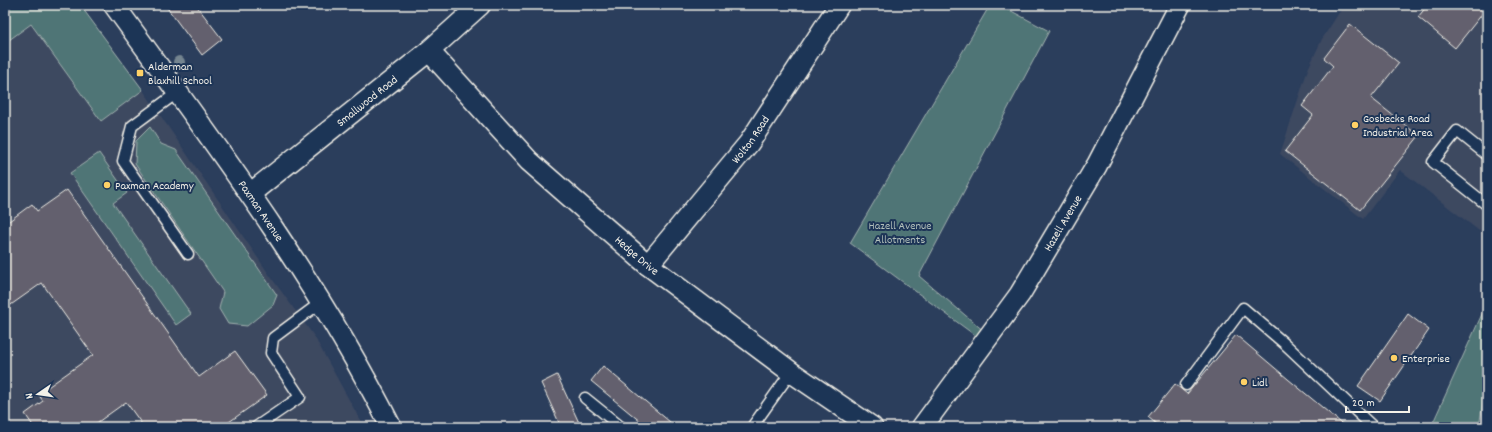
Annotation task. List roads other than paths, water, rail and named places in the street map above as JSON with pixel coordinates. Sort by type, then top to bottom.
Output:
[{"type":"street","name":"Paxman Avenue","points":[[114,5],[251,193],[362,370],[390,427]]},
{"type":"street","name":"Smallwood Road","points":[[251,193],[428,51],[480,5]]},
{"type":"street","name":"Wolton Road","points":[[648,265],[749,142],[839,5]]},
{"type":"street","name":"Hazell Avenue","points":[[922,427],[1020,294],[1097,165],[1180,5]]},
{"type":"street","name":"Hedge Drive","points":[[428,51],[529,161],[648,265],[792,372],[872,427]]},
{"type":"lane","points":[[178,92],[132,126],[123,161],[188,254]]},
{"type":"lane","points":[[1486,201],[1433,162],[1457,131],[1487,155]]},
{"type":"lane","points":[[256,427],[300,397],[271,353],[273,338],[320,303]]},
{"type":"lane","points":[[1186,385],[1243,308],[1373,427]]},
{"type":"lane","points":[[752,427],[792,372]]},
{"type":"lane","points":[[585,398],[621,427]]},
{"type":"place","name":"Alderman Blaxhill School","points":[[140,73]]},
{"type":"place","name":"Gosbecks Road Industrial Area","points":[[1355,125]]},
{"type":"place","name":"Paxman Academy","points":[[107,185]]},
{"type":"place","name":"Enterprise","points":[[1394,358]]},
{"type":"place","name":"Lidl","points":[[1244,382]]},
{"type":"park label","name":"Hazell Avenue Allotments","points":[[900,232]]}]
